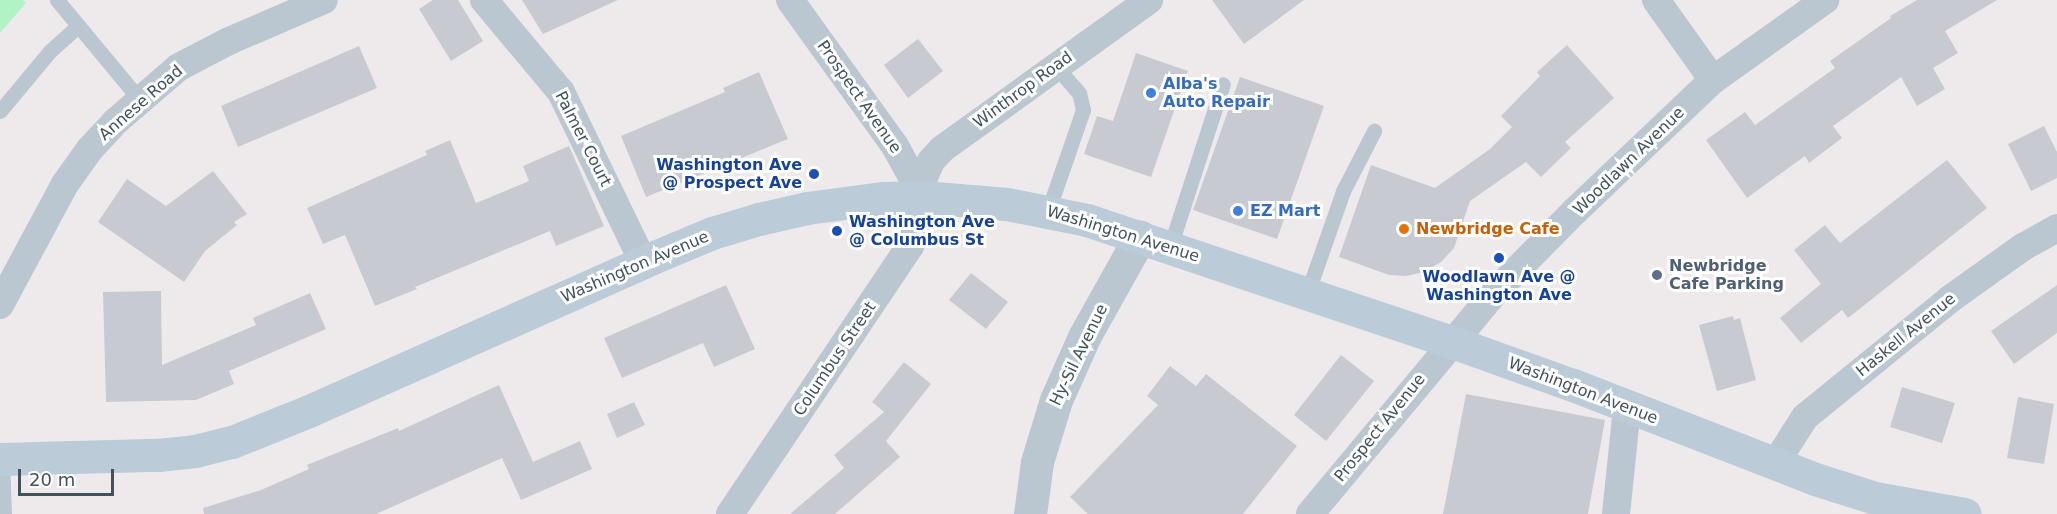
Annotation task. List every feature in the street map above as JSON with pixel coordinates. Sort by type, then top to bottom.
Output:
[{"type":"main road","name":"Washington Avenue","points":[[1,459],[167,454],[231,442],[309,411],[642,262],[736,225],[781,213],[882,198],[923,197],[974,200],[1048,211],[1155,242],[1452,342],[1776,464],[1875,498],[1965,514]]},
{"type":"street","name":"Annese Road","points":[[0,305],[77,166],[102,136],[140,100],[179,67],[229,41],[324,0]]},
{"type":"street","name":"Palmer Court","points":[[484,0],[561,92],[642,262]]},
{"type":"street","name":"Prospect Avenue","points":[[790,0],[895,146],[923,197]]},
{"type":"street","name":"Winthrop Road","points":[[923,197],[924,177],[931,161],[942,149],[1149,0]]},
{"type":"street","points":[[1656,0],[1713,80]]},
{"type":"street","name":"Woodlawn Avenue","points":[[1452,342],[1494,293],[1713,80],[1825,0]]},
{"type":"street","name":"Columbus Street","points":[[730,514],[910,246],[921,216],[923,197]]},
{"type":"street","name":"Haskell Avenue","points":[[1776,464],[1805,417],[1950,299],[2023,247],[2057,228]]},
{"type":"street","name":"Hy-Sil Avenue","points":[[1030,514],[1037,462],[1056,400],[1084,337],[1155,242]]},
{"type":"street","name":"Prospect Avenue","points":[[1310,514],[1452,342]]},
{"type":"street","points":[[1616,514],[1627,407]]},
{"type":"lane","points":[[57,0],[140,100]]},
{"type":"lane","points":[[0,111],[40,63],[78,26]]},
{"type":"lane","points":[[1048,211],[1083,110],[1079,93],[1056,67]]},
{"type":"lane","points":[[1155,242],[1223,84]]},
{"type":"lane","points":[[1307,294],[1343,191],[1374,131]]},
{"type":"lane","points":[[1,459],[4,514]]},
{"type":"green space","points":[[0,0],[23,0],[26,3],[0,33]]},
{"type":"building","points":[[433,0],[458,0],[483,41],[451,61],[419,9]]},
{"type":"building","points":[[522,0],[618,0],[543,34]]},
{"type":"building","points":[[1212,0],[1304,0],[1244,44]]},
{"type":"building","points":[[1917,0],[1997,0],[1945,31],[1958,53],[1933,68],[1945,89],[1917,106],[1901,77],[1833,126],[1842,138],[1809,163],[1805,156],[1747,198],[1706,140],[1745,112],[1755,125],[1835,68],[1830,61],[1891,18],[1890,16]]},
{"type":"building","points":[[918,39],[943,71],[908,98],[884,65]]},
{"type":"building","points":[[1567,45],[1614,98],[1565,142],[1571,148],[1541,177],[1526,162],[1470,201],[1454,248],[1441,262],[1424,272],[1406,276],[1389,275],[1339,257],[1371,165],[1435,188],[1490,149],[1512,127],[1501,116],[1540,76],[1537,72]]},
{"type":"building","points":[[359,46],[377,88],[238,147],[221,106]]},
{"type":"building","name":"Alba's Auto Repair","points":[[1136,53],[1188,71],[1151,177],[1084,154],[1097,116],[1113,121]]},
{"type":"building","points":[[759,72],[788,139],[646,197],[621,136],[725,92],[723,88]]},
{"type":"building","points":[[1240,77],[1324,106],[1277,239],[1193,210]]},
{"type":"building","points":[[2044,126],[2057,152],[2057,178],[2031,191],[2008,144]]},
{"type":"building","points":[[450,140],[476,203],[529,181],[523,166],[569,146],[604,226],[556,246],[550,231],[375,306],[345,235],[323,244],[307,208],[427,155],[425,151]]},
{"type":"building","points":[[1947,160],[1987,208],[1848,318],[1842,310],[1801,343],[1780,318],[1821,284],[1794,250],[1825,225],[1840,243]]},
{"type":"building","points":[[213,171],[247,214],[234,222],[237,225],[205,251],[184,282],[98,222],[127,179],[166,206]]},
{"type":"building","points":[[971,273],[1008,302],[986,329],[949,300]]},
{"type":"building","points":[[726,285],[755,349],[714,367],[703,343],[622,378],[604,338]]},
{"type":"building","points":[[2057,285],[2057,333],[2014,364],[1991,331]]},
{"type":"building","points":[[161,291],[162,365],[256,325],[253,318],[310,293],[326,329],[229,371],[234,384],[196,400],[106,402],[103,292]]},
{"type":"building","points":[[1733,316],[1734,320],[1740,318],[1756,380],[1717,391],[1699,325]]},
{"type":"building","points":[[1341,355],[1374,381],[1326,441],[1294,415]]},
{"type":"building","points":[[904,362],[931,384],[886,441],[900,457],[835,514],[790,514],[844,468],[834,455],[884,412],[872,402]]},
{"type":"building","points":[[1170,366],[1196,386],[1206,374],[1297,446],[1243,514],[1088,514],[1070,497],[1158,405],[1147,396]]},
{"type":"building","points":[[499,385],[533,462],[580,441],[592,469],[521,500],[502,458],[376,514],[204,514],[203,508],[261,490],[309,469],[307,465],[398,428],[399,431]]},
{"type":"building","points":[[1902,387],[1955,403],[1942,443],[1890,427]]},
{"type":"building","points":[[1466,394],[1605,420],[1588,514],[1443,514]]},
{"type":"building","points":[[2018,397],[2054,404],[2044,464],[2007,458]]},
{"type":"building","points":[[634,402],[645,425],[617,438],[607,414]]},
{"type":"place","name":"Alba's Auto Repair","points":[[1151,93]]},
{"type":"place","name":"Washington Ave @ Prospect Ave","points":[[814,174]]},
{"type":"place","name":"EZ Mart","points":[[1238,211]]},
{"type":"place","name":"Newbridge Cafe","points":[[1404,229]]},
{"type":"place","name":"Washington Ave @ Columbus St","points":[[837,231]]},
{"type":"place","name":"Woodlawn Ave @ Washington Ave","points":[[1499,258]]},
{"type":"place","name":"Newbridge Cafe Parking","points":[[1657,275]]}]
